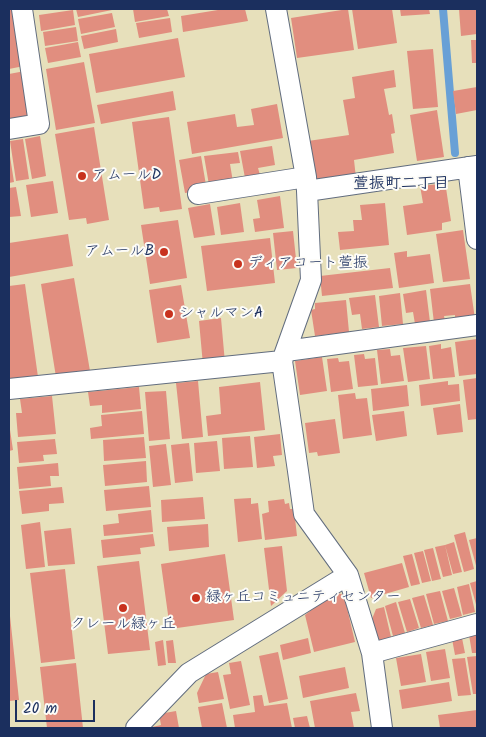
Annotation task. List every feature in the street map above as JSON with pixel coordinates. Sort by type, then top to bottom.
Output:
[{"type":"street","points":[[9,129],[39,124],[22,9]]},
{"type":"street","points":[[276,9],[306,184],[311,280],[284,356],[304,514],[348,575],[372,653],[382,728]]},
{"type":"street","points":[[198,194],[473,167],[477,239]]},
{"type":"street","points":[[9,389],[284,356],[477,325]]},
{"type":"street","points":[[136,728],[189,673],[348,575]]},
{"type":"street","points":[[372,653],[477,624]]},
{"type":"building","points":[[9,9],[15,9],[24,66],[9,69]]},
{"type":"building","points":[[76,9],[112,9],[112,10],[78,17]]},
{"type":"building","points":[[133,9],[167,9],[169,16],[135,22]]},
{"type":"building","points":[[224,9],[245,9],[248,21],[183,32],[181,16]]},
{"type":"building","points":[[348,9],[354,50],[297,58],[291,18]]},
{"type":"building","points":[[352,9],[392,9],[397,43],[358,49]]},
{"type":"building","points":[[400,9],[429,9],[430,14],[401,16]]},
{"type":"building","points":[[459,9],[477,9],[477,34],[461,36]]},
{"type":"building","points":[[73,10],[75,25],[41,31],[39,15]]},
{"type":"building","points":[[112,13],[115,27],[81,34],[78,19]]},
{"type":"building","points":[[170,18],[172,32],[139,38],[136,23]]},
{"type":"building","points":[[76,27],[78,41],[45,46],[43,32]]},
{"type":"building","points":[[116,29],[118,42],[84,49],[81,36]]},
{"type":"building","points":[[178,38],[185,77],[96,93],[89,54]]},
{"type":"building","points":[[471,40],[477,40],[477,63],[472,63]]},
{"type":"building","points":[[78,42],[81,57],[48,63],[45,48]]},
{"type":"building","points":[[433,49],[438,107],[413,109],[407,51]]},
{"type":"building","points":[[84,62],[95,123],[56,130],[46,69]]},
{"type":"building","points":[[394,70],[396,87],[384,89],[389,115],[392,114],[395,133],[391,134],[394,153],[354,160],[356,178],[315,184],[308,141],[349,135],[343,100],[355,98],[352,77]]},
{"type":"building","points":[[25,71],[33,119],[9,123],[9,74]]},
{"type":"building","points":[[477,87],[477,110],[456,114],[453,91]]},
{"type":"building","points":[[173,91],[176,110],[101,124],[97,105]]},
{"type":"building","points":[[277,104],[283,138],[192,154],[187,122],[235,114],[237,127],[254,125],[251,109]]},
{"type":"building","points":[[437,110],[444,157],[417,161],[410,115]]},
{"type":"building","points":[[169,117],[182,209],[160,212],[159,207],[144,209],[132,122]]},
{"type":"building","name":"アムールD","points":[[94,127],[109,220],[87,224],[86,218],[69,220],[55,134]]},
{"type":"building","points":[[40,136],[46,176],[32,179],[25,139]]},
{"type":"building","points":[[23,139],[29,179],[16,181],[10,141]]},
{"type":"building","points":[[272,146],[275,165],[258,168],[260,175],[245,178],[240,151]]},
{"type":"building","points":[[9,150],[14,182],[9,183]]},
{"type":"building","points":[[238,152],[240,163],[230,164],[233,182],[209,185],[204,156]]},
{"type":"building","points":[[201,156],[206,185],[197,191],[185,193],[179,160]]},
{"type":"building","points":[[53,181],[58,213],[31,217],[26,185]]},
{"type":"building","points":[[439,184],[440,189],[446,188],[451,221],[442,223],[442,230],[407,235],[403,206],[423,203],[420,186]]},
{"type":"building","points":[[16,187],[21,216],[9,217],[9,188]]},
{"type":"building","points":[[280,196],[284,228],[255,232],[253,219],[260,218],[257,200]]},
{"type":"building","points":[[240,203],[244,232],[221,235],[217,207]]},
{"type":"building","points":[[385,203],[389,245],[340,250],[338,232],[354,231],[353,220],[362,220],[360,205]]},
{"type":"building","points":[[210,204],[215,235],[194,238],[188,208]]},
{"type":"building","name":"アムールB","points":[[178,220],[187,278],[150,284],[141,225]]},
{"type":"building","points":[[463,230],[470,279],[443,282],[436,234]]},
{"type":"building","points":[[293,231],[297,268],[277,270],[273,233]]},
{"type":"building","points":[[68,234],[73,266],[9,277],[9,243]]},
{"type":"building","name":"ディアコート萱振","points":[[270,238],[275,283],[207,291],[201,246]]},
{"type":"building","points":[[407,251],[407,257],[430,254],[434,283],[399,288],[394,253]]},
{"type":"building","points":[[390,268],[393,288],[322,296],[320,276]]},
{"type":"building","points":[[74,278],[90,371],[56,377],[41,284]]},
{"type":"building","points":[[25,284],[38,377],[9,381],[9,286]]},
{"type":"building","points":[[470,284],[475,319],[455,321],[455,315],[444,316],[445,321],[434,323],[430,289]]},
{"type":"building","name":"シャルマンA","points":[[181,285],[190,338],[157,343],[149,290]]},
{"type":"building","points":[[426,290],[430,322],[415,324],[413,312],[406,313],[403,294]]},
{"type":"building","points":[[400,293],[403,324],[382,326],[379,296]]},
{"type":"building","points":[[375,295],[379,327],[362,329],[360,314],[352,315],[349,298]]},
{"type":"building","points":[[346,300],[349,332],[315,336],[311,310],[315,309],[315,303]]},
{"type":"building","points":[[221,318],[225,363],[203,365],[199,321]]},
{"type":"building","points":[[477,339],[477,374],[459,376],[455,342]]},
{"type":"building","points":[[441,344],[441,349],[451,347],[455,377],[433,379],[429,346]]},
{"type":"building","points":[[426,346],[430,379],[408,382],[403,348]]},
{"type":"building","points":[[390,349],[391,356],[400,355],[404,381],[381,384],[377,350]]},
{"type":"building","points":[[364,354],[365,359],[375,358],[378,385],[358,387],[354,355]]},
{"type":"building","points":[[322,357],[327,391],[300,395],[295,361]]},
{"type":"building","points":[[338,358],[339,362],[349,361],[353,389],[331,392],[327,359]]},
{"type":"building","points":[[477,378],[477,419],[468,420],[463,380]]},
{"type":"building","points":[[198,381],[203,437],[182,439],[176,383]]},
{"type":"building","points":[[448,381],[448,385],[459,384],[460,401],[421,406],[419,385]]},
{"type":"building","points":[[260,382],[265,430],[208,436],[206,416],[221,414],[219,387]]},
{"type":"building","points":[[407,385],[409,406],[373,411],[371,389]]},
{"type":"building","points":[[139,387],[141,409],[102,413],[102,405],[90,406],[88,392]]},
{"type":"building","points":[[166,391],[170,439],[149,441],[145,392]]},
{"type":"building","points":[[355,393],[356,399],[367,398],[372,435],[343,439],[338,395]]},
{"type":"building","points":[[52,396],[56,434],[18,437],[16,413],[22,413],[20,399]]},
{"type":"building","points":[[460,404],[463,432],[437,435],[433,408]]},
{"type":"building","points":[[142,411],[144,434],[91,439],[90,428],[102,426],[101,415]]},
{"type":"building","points":[[404,411],[407,436],[376,441],[372,415]]},
{"type":"building","points":[[335,419],[340,453],[318,456],[317,452],[309,453],[305,423]]},
{"type":"building","points":[[9,423],[13,450],[9,451]]},
{"type":"building","points":[[280,434],[282,455],[273,456],[275,466],[257,468],[254,437]]},
{"type":"building","points":[[250,436],[253,467],[224,469],[222,438]]},
{"type":"building","points":[[144,437],[146,458],[104,461],[103,440]]},
{"type":"building","points":[[55,439],[57,454],[43,455],[44,461],[19,463],[17,442]]},
{"type":"building","points":[[217,441],[220,471],[196,473],[194,443]]},
{"type":"building","points":[[189,443],[193,481],[175,483],[171,445]]},
{"type":"building","points":[[166,444],[171,485],[153,487],[149,446]]},
{"type":"building","points":[[146,461],[147,482],[105,486],[103,465]]},
{"type":"building","points":[[58,463],[59,476],[50,476],[51,486],[19,489],[17,467]]},
{"type":"building","points":[[149,486],[151,507],[106,511],[104,490]]},
{"type":"building","points":[[62,487],[64,503],[49,504],[49,511],[22,514],[19,491]]},
{"type":"building","points":[[203,497],[205,519],[162,522],[161,500]]},
{"type":"building","points":[[251,498],[251,504],[258,503],[262,539],[238,542],[234,499]]},
{"type":"building","points":[[284,499],[285,504],[289,503],[290,509],[294,509],[297,536],[265,540],[262,514],[269,512],[268,501]]},
{"type":"building","points":[[151,510],[153,532],[104,536],[103,525],[119,523],[118,514]]},
{"type":"building","points":[[40,522],[45,567],[26,569],[21,525]]},
{"type":"building","points":[[208,524],[209,547],[169,551],[167,527]]},
{"type":"building","points":[[71,528],[75,564],[48,566],[44,531]]},
{"type":"building","points":[[465,532],[474,569],[464,572],[454,535]]},
{"type":"building","points":[[153,534],[155,546],[140,548],[141,554],[103,558],[101,540]]},
{"type":"building","points":[[477,538],[477,569],[469,540]]},
{"type":"building","points":[[454,542],[462,572],[453,574],[445,545]]},
{"type":"building","points":[[445,545],[452,575],[443,577],[435,547]]},
{"type":"building","points":[[282,546],[287,591],[271,606],[264,548]]},
{"type":"building","points":[[433,548],[441,579],[432,581],[424,550]]},
{"type":"building","points":[[423,551],[431,581],[422,583],[414,553]]},
{"type":"building","points":[[225,554],[234,620],[170,629],[161,564]]},
{"type":"building","points":[[412,554],[420,584],[411,586],[403,556]]},
{"type":"building","name":"クレール緑ヶ丘","points":[[139,561],[150,650],[108,654],[97,566]]},
{"type":"building","points":[[402,563],[409,587],[371,598],[364,573]]},
{"type":"building","points":[[65,569],[75,659],[41,663],[30,573]]},
{"type":"building","points":[[477,581],[477,608],[470,583]]},
{"type":"building","points":[[469,584],[475,612],[463,615],[457,587]]},
{"type":"building","points":[[454,588],[462,616],[450,619],[442,591]]},
{"type":"building","points":[[440,591],[448,621],[434,624],[426,594]]},
{"type":"building","points":[[334,592],[344,595],[355,642],[314,652],[305,615]]},
{"type":"building","points":[[424,595],[433,625],[421,628],[412,598]]},
{"type":"building","points":[[410,599],[419,628],[407,632],[398,602]]},
{"type":"building","points":[[396,602],[405,633],[393,636],[385,606]]},
{"type":"building","points":[[384,607],[391,637],[378,641],[372,619],[376,609]]},
{"type":"building","points":[[9,616],[19,700],[9,701]]},
{"type":"building","points":[[477,634],[477,653],[472,653],[469,635]]},
{"type":"building","points":[[308,638],[311,653],[283,660],[280,645]]},
{"type":"building","points":[[462,638],[465,653],[455,655],[452,639]]},
{"type":"building","points":[[163,640],[166,665],[158,666],[155,642]]},
{"type":"building","points":[[173,640],[176,663],[168,663],[166,641]]},
{"type":"building","points":[[445,649],[450,678],[431,681],[426,652]]},
{"type":"building","points":[[278,652],[288,699],[269,703],[259,656]]},
{"type":"building","points":[[421,654],[426,682],[401,686],[396,658]]},
{"type":"building","points":[[477,656],[477,694],[473,694],[467,657]]},
{"type":"building","points":[[465,658],[471,695],[458,696],[452,659]]},
{"type":"building","points":[[241,661],[250,705],[230,709],[223,675],[231,674],[229,663]]},
{"type":"building","points":[[76,663],[83,728],[47,728],[40,667]]},
{"type":"building","points":[[345,667],[349,688],[303,698],[299,676]]},
{"type":"building","points":[[218,672],[224,699],[199,703],[197,693],[206,674]]},
{"type":"building","points":[[449,682],[452,701],[402,709],[399,690]]},
{"type":"building","points":[[356,693],[360,711],[351,712],[354,728],[315,728],[310,701]]},
{"type":"building","points":[[262,695],[264,706],[287,703],[292,728],[235,728],[233,715],[255,712],[253,696]]},
{"type":"building","points":[[222,703],[227,728],[202,728],[198,707]]},
{"type":"building","points":[[477,710],[477,728],[440,728],[438,715]]},
{"type":"building","points":[[176,711],[179,728],[148,728],[161,725],[159,714]]},
{"type":"building","points":[[307,716],[310,728],[295,728],[293,718]]},
{"type":"waterway","points":[[443,9],[455,153]]},
{"type":"place","name":"アムールD","points":[[82,176]]},
{"type":"place","name":"アムールB","points":[[164,252]]},
{"type":"place","name":"ディアコート萱振","points":[[238,264]]},
{"type":"place","name":"シャルマンA","points":[[169,314]]},
{"type":"place","name":"緑ヶ丘コミュニティセンター","points":[[196,598]]},
{"type":"place","name":"クレール緑ヶ丘","points":[[123,608]]},
{"type":"district","name":"萱振町二丁目","points":[[401,185]]}]
